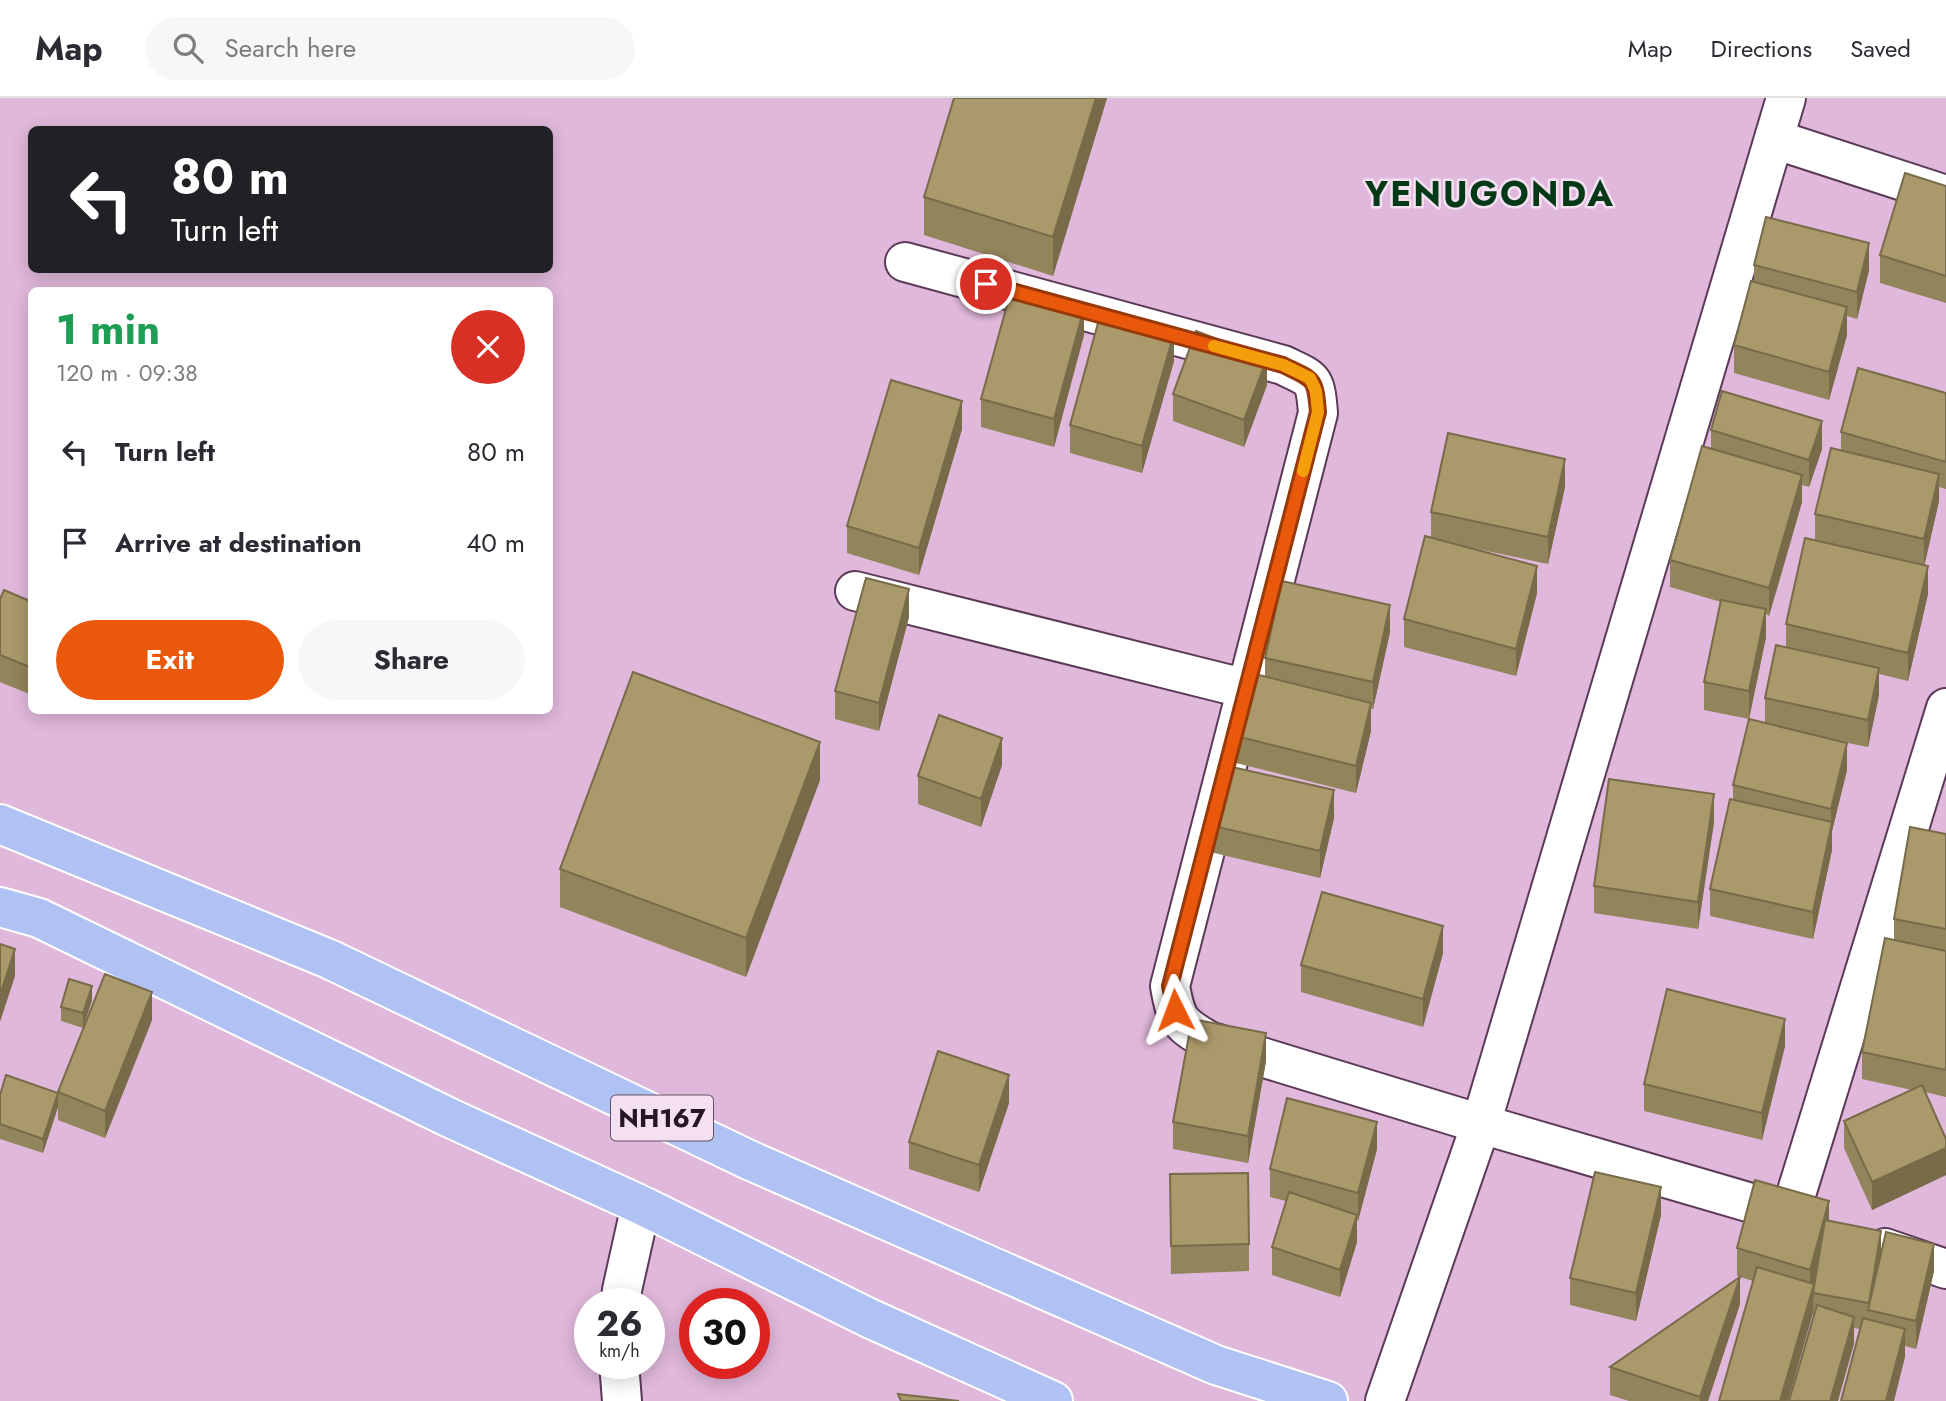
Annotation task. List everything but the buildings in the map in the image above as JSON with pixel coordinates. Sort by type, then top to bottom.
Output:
[{"type":"highway","name":"NH167","points":[[0,824],[329,959],[749,1160],[1216,1365],[1328,1401]]},
{"type":"highway","points":[[0,907],[39,918],[450,1118],[641,1205],[869,1318],[1053,1401]]},
{"type":"street","points":[[1385,1401],[1481,1124],[1786,98]]},
{"type":"street","points":[[1773,139],[1946,195]]},
{"type":"street","points":[[905,262],[1283,365],[1310,378],[1316,391],[1318,412],[1170,986],[1175,1010],[1187,1029],[1209,1041],[1790,1214],[1946,1269]]},
{"type":"street","points":[[855,591],[1247,689]]},
{"type":"street","points":[[1790,1214],[1946,708]]},
{"type":"street","points":[[622,1288],[641,1205]]},
{"type":"street","points":[[620,1379],[622,1401]]},
{"type":"slow traffic","points":[[1214,346],[1283,365],[1310,378],[1316,391],[1318,412],[1303,471]]},
{"type":"district","name":"YENUGONDA","points":[[1490,194]]},
{"type":"route","points":[[986,284],[1283,365],[1310,378],[1316,391],[1318,412],[1170,986],[1175,1010]]}]
